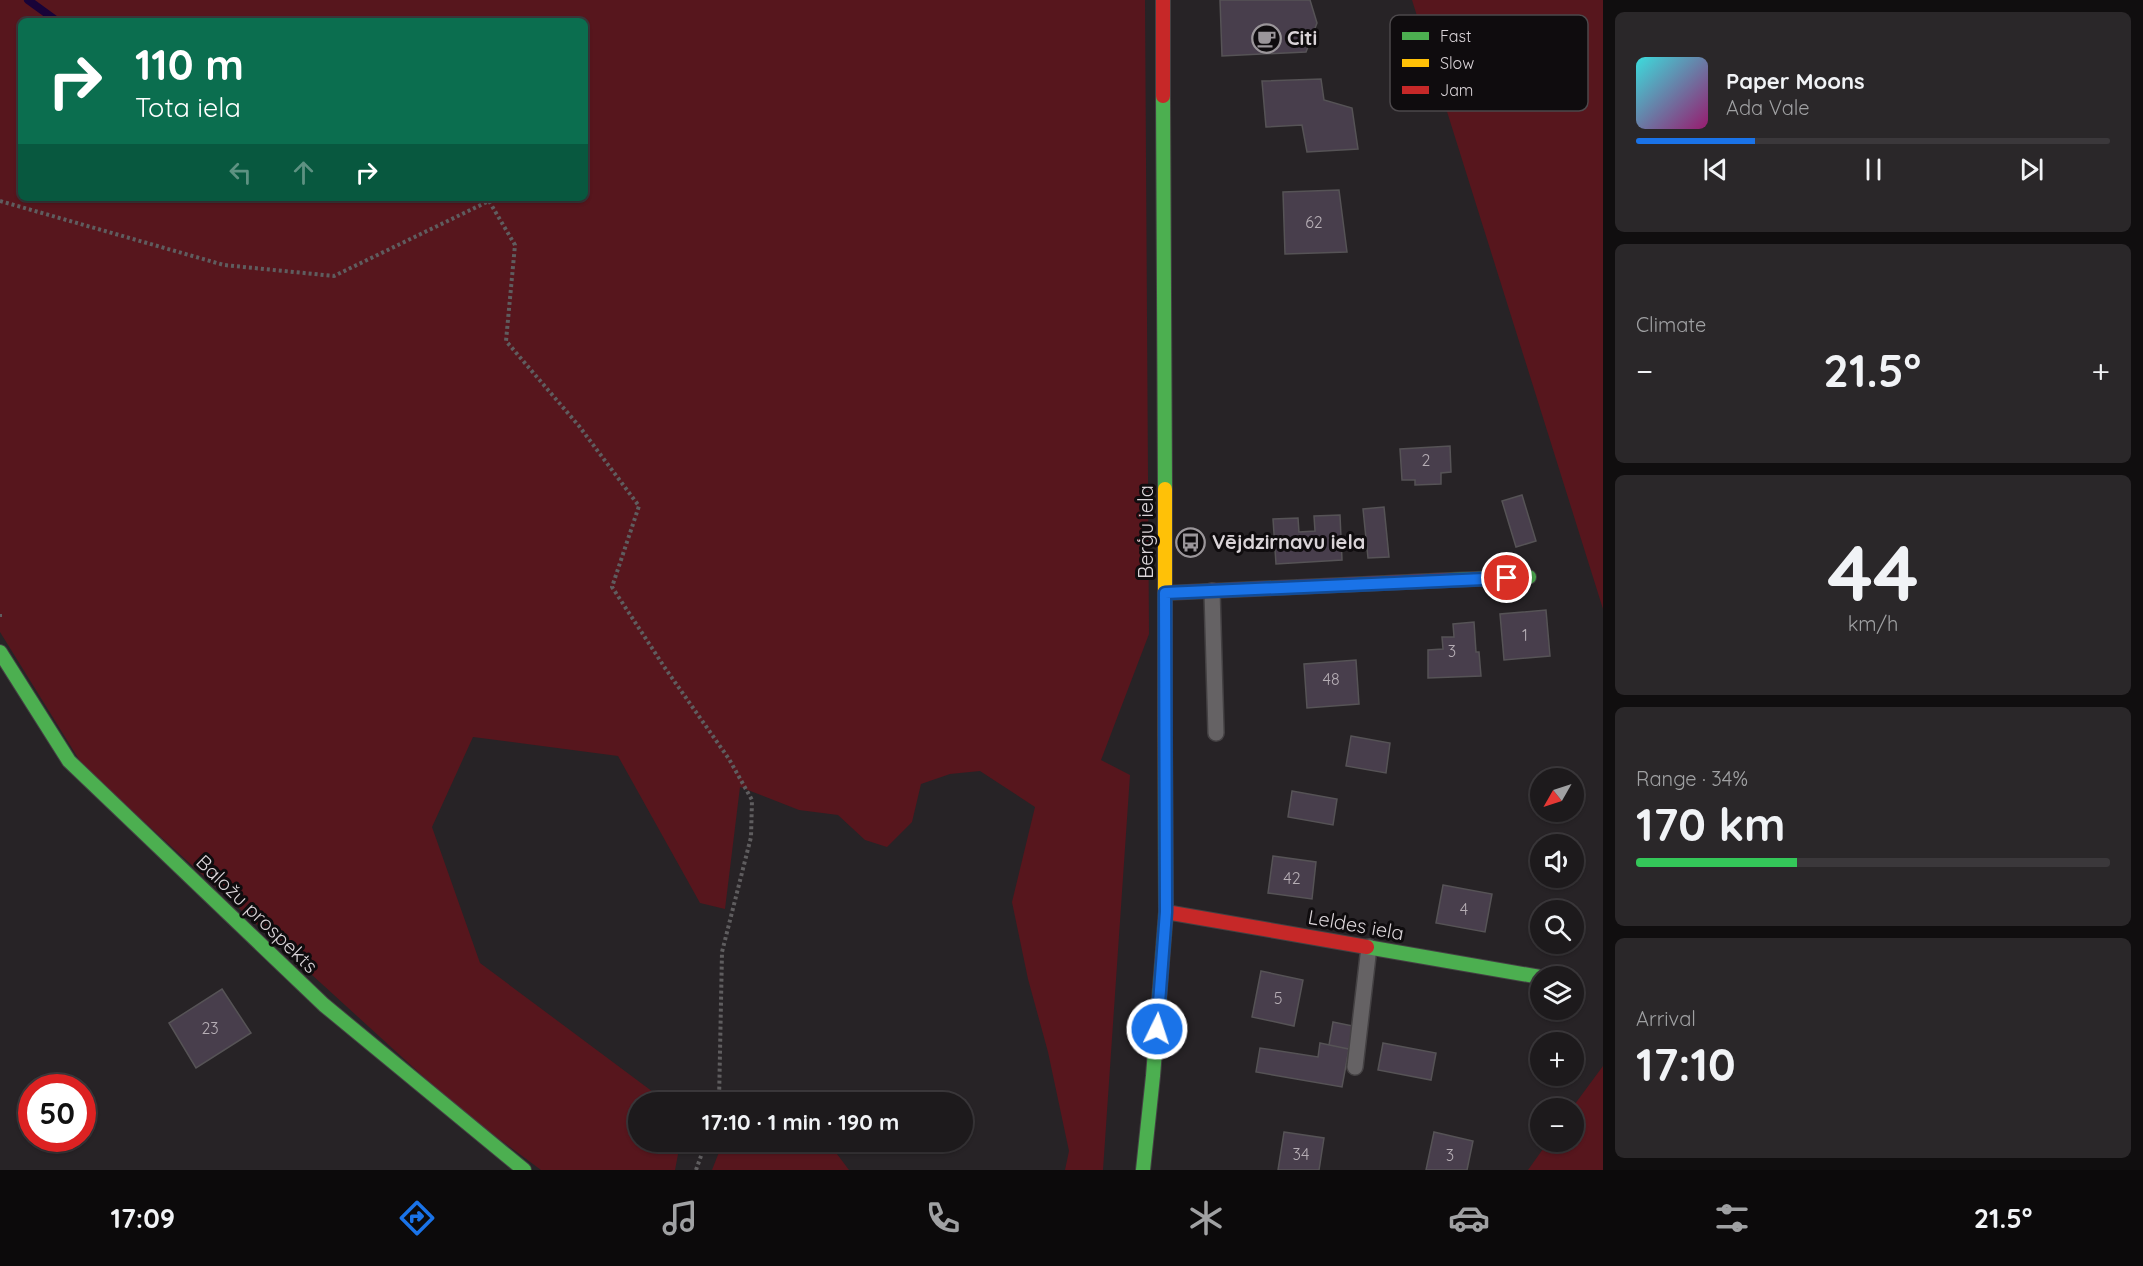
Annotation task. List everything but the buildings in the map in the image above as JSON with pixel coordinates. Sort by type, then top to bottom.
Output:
[{"type":"street","name":"Berģu iela","points":[[1143,1170],[1166,912],[1162,0]]},
{"type":"street","points":[[1165,593],[1529,577]]},
{"type":"street","name":"Baložu prospekts","points":[[0,652],[69,761],[324,1005],[524,1170]]},
{"type":"street","name":"Leldes iela","points":[[1166,912],[1530,975]]},
{"type":"lane","points":[[1212,591],[1216,733]]},
{"type":"lane","points":[[1354,1067],[1369,947]]},
{"type":"path","points":[[0,201],[224,265],[334,276],[489,201],[515,245],[506,341],[579,426],[639,506],[612,587],[729,759],[752,800],[751,837],[722,952],[719,1092]]},
{"type":"path","points":[[0,614],[0,619]]},
{"type":"path","points":[[696,1170],[702,1152]]},
{"type":"shaded area","points":[[0,0],[1145,0],[1149,634],[1101,760],[1130,775],[1103,1170],[1065,1170],[1069,1151],[1012,902],[1035,807],[980,771],[950,774],[921,784],[912,822],[887,847],[865,840],[838,815],[799,810],[740,787],[725,909],[700,903],[618,756],[473,737],[432,827],[480,963],[653,1092],[628,1092],[628,1152],[678,1152],[675,1170],[541,1170],[460,1110],[83,766],[0,632]]},
{"type":"shaded area","points":[[1412,0],[1603,0],[1603,609],[1447,111],[1588,111],[1588,15],[1417,15]]},
{"type":"shaded area","points":[[1603,1066],[1603,1170],[1528,1170],[1541,1152],[1584,1152],[1584,1098],[1579,1098]]},
{"type":"shaded area","points":[[719,1152],[836,1152],[849,1170],[712,1170]]},
{"type":"waterway","points":[[28,0],[53,18]]},
{"type":"traffic: fast","points":[[1163,96],[1165,489]]},
{"type":"traffic: fast","points":[[1450,580],[1529,577]]},
{"type":"traffic: fast","points":[[0,652],[69,761],[324,1005],[524,1170]]},
{"type":"traffic: fast","points":[[1143,1170],[1166,912],[1165,736]]},
{"type":"traffic: fast","points":[[1367,947],[1530,975]]},
{"type":"traffic: slow","points":[[1165,489],[1165,736]]},
{"type":"traffic: jam","points":[[1163,0],[1163,96]]},
{"type":"traffic: jam","points":[[1165,593],[1450,580]]},
{"type":"traffic: jam","points":[[1166,912],[1367,947]]},
{"type":"place","name":"Citi","points":[[1266,38]]},
{"type":"place","name":"Vējdzirnavu iela","points":[[1191,542]]},
{"type":"route","points":[[1157,1029],[1166,912],[1165,593],[1507,578]]}]
